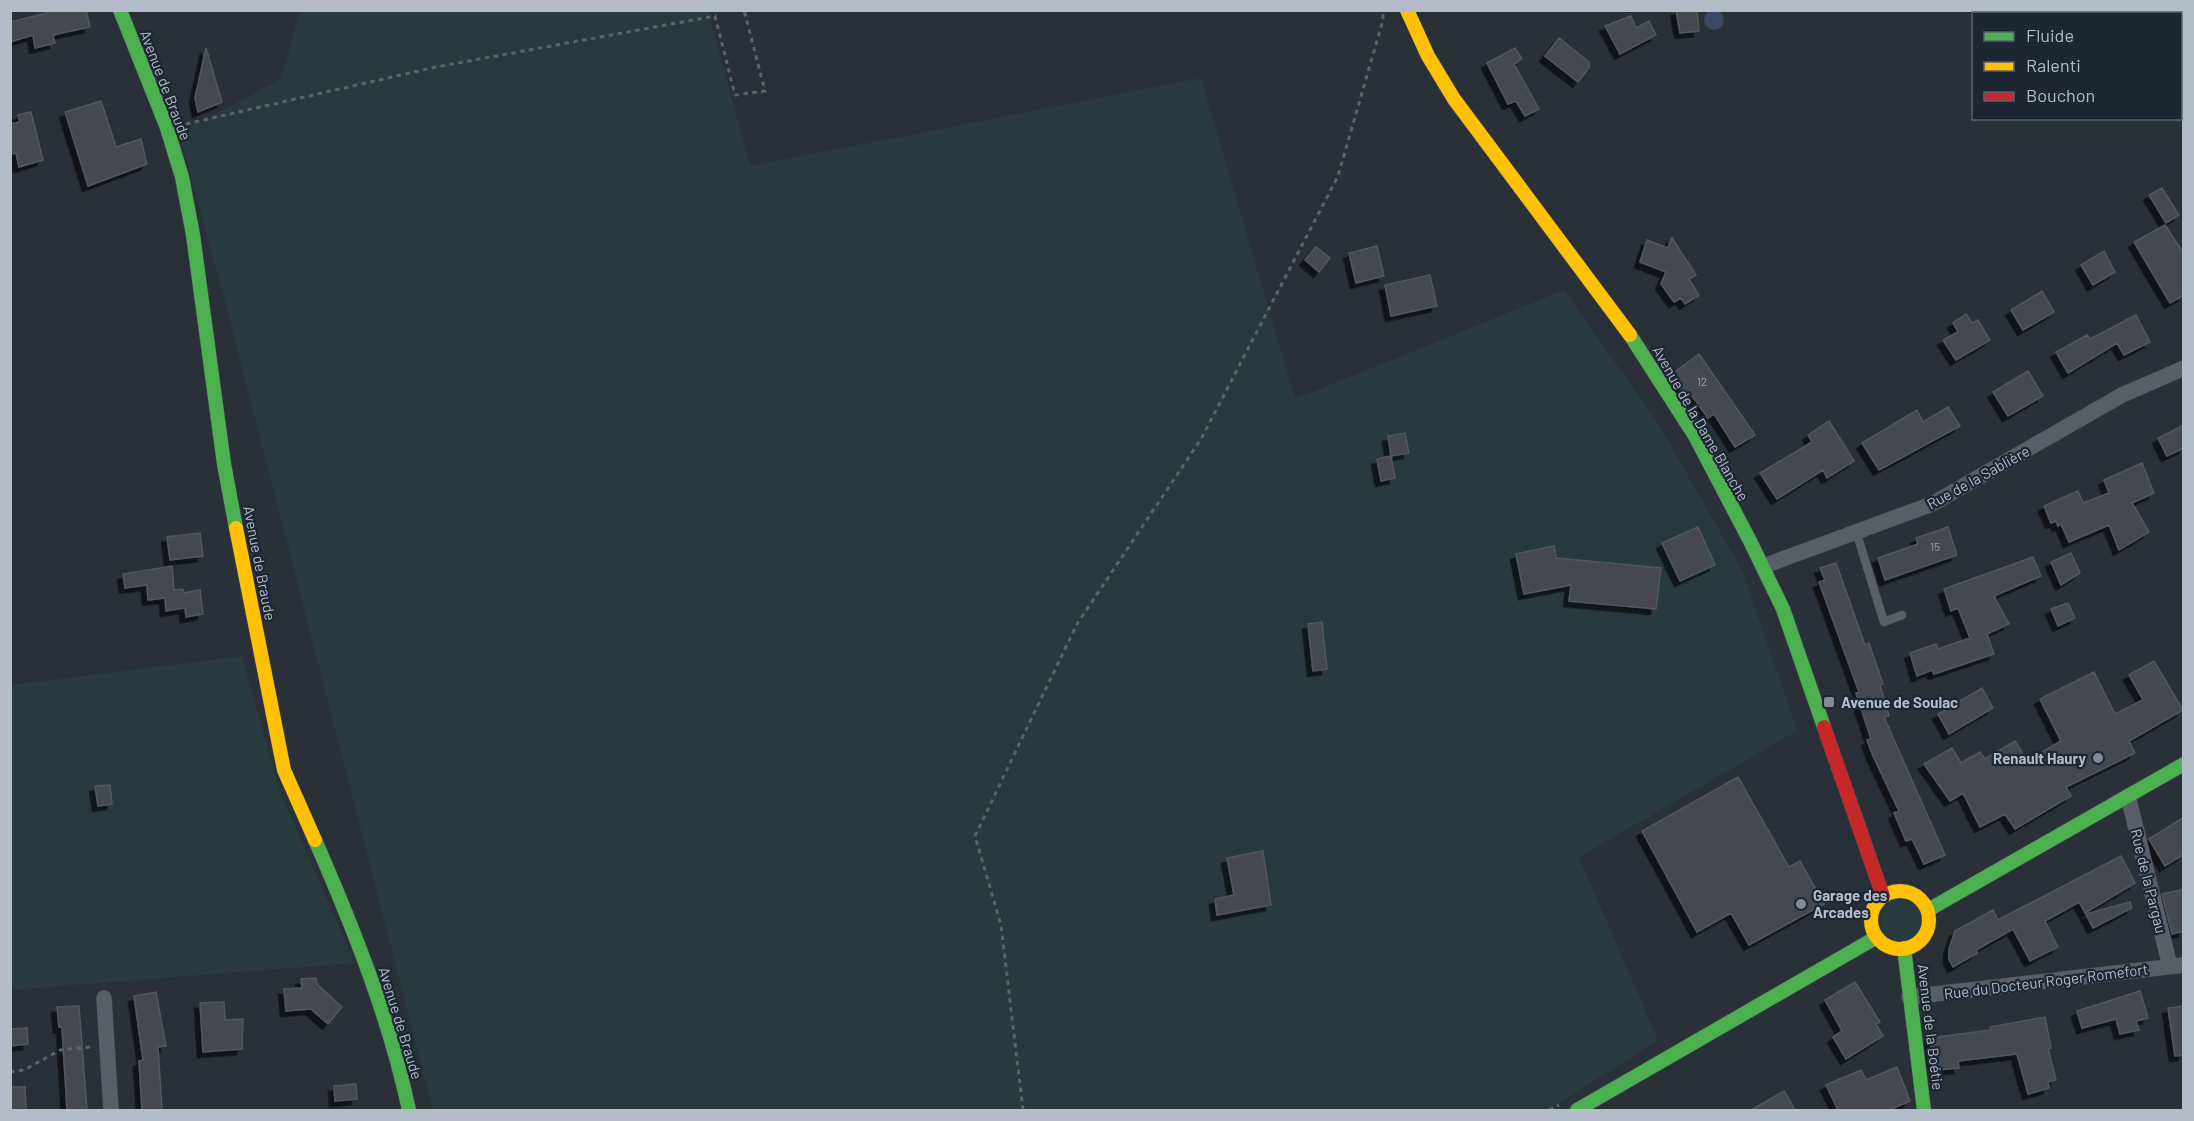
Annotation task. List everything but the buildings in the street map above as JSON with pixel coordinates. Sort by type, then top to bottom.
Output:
[{"type":"main road","name":"Avenue de Braude","points":[[120,10],[167,128],[182,177],[224,464],[284,770],[352,924],[402,1078],[409,1110]]},
{"type":"main road","name":"Avenue de la Dame Blanche","points":[[1407,10],[1429,59],[1468,121],[1634,340],[1668,391],[1764,566],[1784,609],[1883,896]]},
{"type":"main road","points":[[1928,910],[2184,764]]},
{"type":"main road","points":[[1895,891],[1906,891],[1917,896],[1928,910],[1929,923],[1924,936],[1917,944],[1904,948],[1891,947],[1877,937],[1872,923],[1872,914],[1883,896],[1895,891]]},
{"type":"main road","points":[[1577,1110],[1877,937]]},
{"type":"main road","name":"Avenue de la Boétie","points":[[1904,948],[1924,1110]]},
{"type":"street","name":"Rue de la Sablière","points":[[1764,566],[1932,504],[2122,395],[2184,368]]},
{"type":"street","name":"Rue de la Pargau","points":[[2128,796],[2177,966]]},
{"type":"street","name":"Rue du Docteur Roger Romefort","points":[[1909,997],[2177,966]]},
{"type":"street","points":[[104,998],[111,1110]]},
{"type":"lane","points":[[1856,531],[1884,622],[1902,615]]},
{"type":"path","points":[[167,128],[436,68],[715,16],[735,95],[765,91],[744,10]]},
{"type":"path","points":[[1023,1110],[1000,925],[975,836],[1077,624],[1201,439],[1338,176],[1383,20],[1383,10]]},
{"type":"path","points":[[10,1072],[24,1070],[60,1050],[107,1045]]},
{"type":"green space","points":[[300,11],[708,11],[750,166],[1201,78],[1295,399],[1564,290],[1658,423],[1743,572],[1797,731],[1579,857],[1658,1040],[1549,1110],[433,1110],[229,317],[179,133],[281,79]]},
{"type":"green space","points":[[242,656],[279,789],[355,963],[11,990],[11,685]]},
{"type":"green space","points":[[1901,899],[1916,905],[1922,920],[1916,935],[1901,941],[1886,935],[1880,920],[1886,905]]},
{"type":"water","points":[[1710,10],[1718,10],[1724,16],[1724,24],[1718,30],[1710,30],[1704,24],[1704,16]]},
{"type":"traffic: fast","points":[[120,10],[167,128],[182,177],[193,235],[224,464],[236,528]]},
{"type":"traffic: fast","points":[[1630,335],[1695,436],[1750,541],[1783,609],[1824,727]]},
{"type":"traffic: fast","points":[[1928,910],[2184,764]]},
{"type":"traffic: fast","points":[[315,840],[369,973],[401,1075],[409,1110]]},
{"type":"traffic: fast","points":[[1577,1110],[1877,937]]},
{"type":"traffic: fast","points":[[1904,948],[1924,1110]]},
{"type":"traffic: slow","points":[[1407,10],[1428,56],[1454,99],[1630,335]]},
{"type":"traffic: slow","points":[[236,528],[284,770],[315,840]]},
{"type":"traffic: slow","points":[[1900,891],[1916,896],[1924,904],[1929,920],[1924,936],[1916,944],[1900,949],[1884,944],[1876,936],[1871,920],[1876,904],[1884,896],[1900,891]]},
{"type":"traffic: jam","points":[[1824,727],[1883,896]]},
{"type":"place","name":"Avenue de Soulac","points":[[1829,702]]},
{"type":"place","name":"Renault Haury","points":[[2098,758]]},
{"type":"place","name":"Garage des Arcades","points":[[1801,904]]}]
